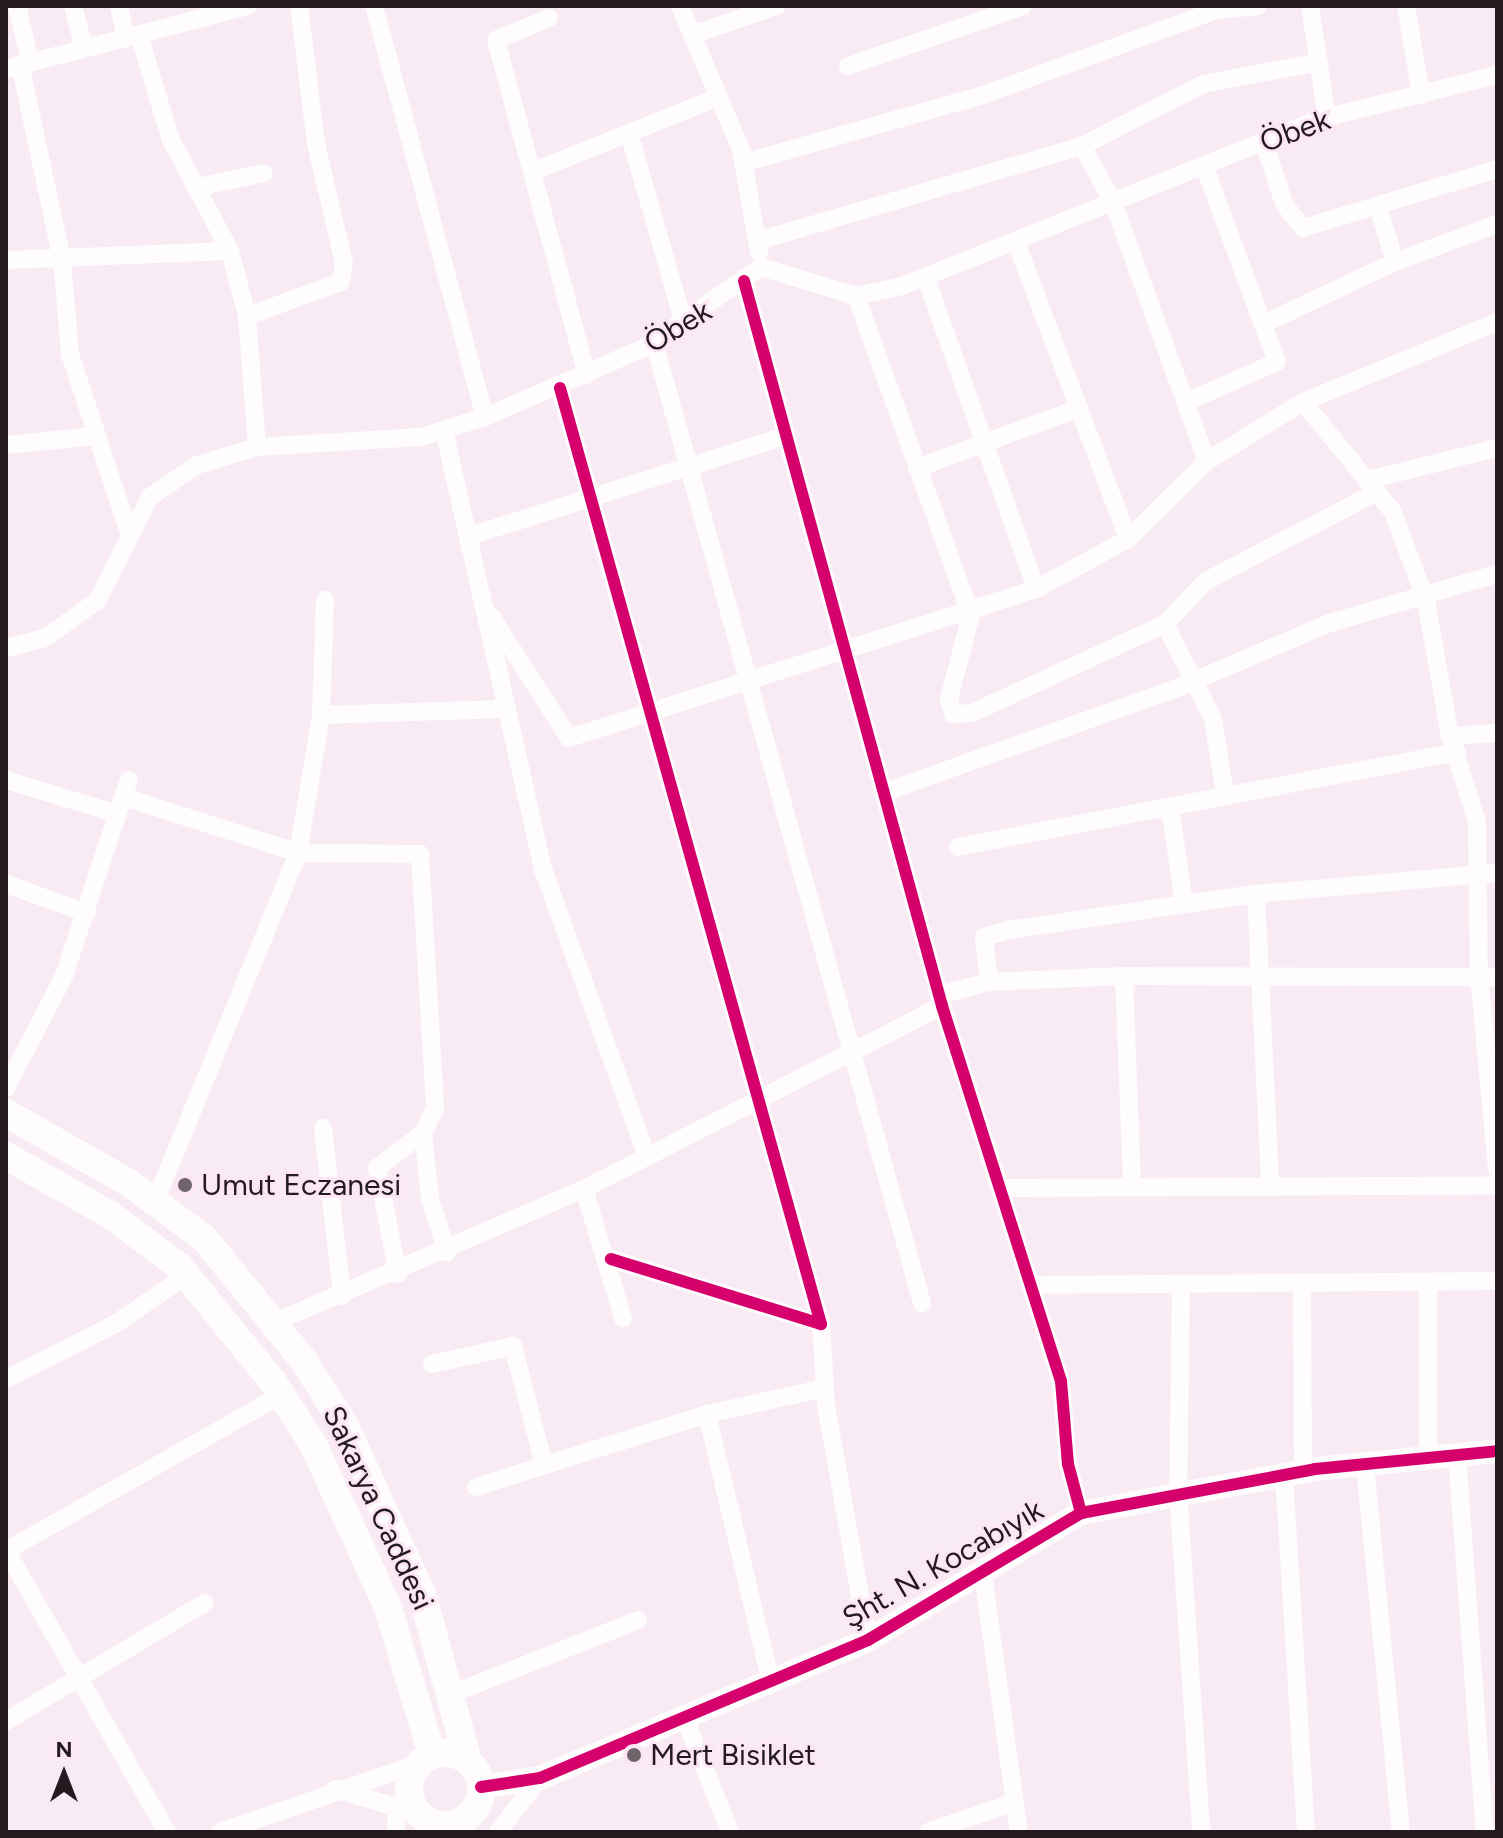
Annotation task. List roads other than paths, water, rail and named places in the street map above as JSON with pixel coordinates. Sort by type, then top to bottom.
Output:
[{"type":"main road","name":"Sakarya Caddesi","points":[[6,1113],[155,1202],[204,1238],[275,1322],[345,1426],[422,1594],[454,1693],[468,1761]]},
{"type":"main road","name":"Sakarya Caddesi","points":[[6,1156],[109,1214],[187,1275],[281,1395],[313,1444],[388,1608],[425,1760]]},
{"type":"main road","points":[[425,1760],[468,1761],[477,1810],[454,1823],[419,1818],[409,1787],[425,1760]]},
{"type":"street","points":[[17,6],[19,65],[62,260],[70,354],[130,535]]},
{"type":"street","points":[[73,6],[84,48]]},
{"type":"street","points":[[119,6],[171,140],[202,186],[230,251],[247,316],[257,447]]},
{"type":"street","points":[[19,65],[248,6]]},
{"type":"street","points":[[247,316],[341,282],[344,263],[316,144],[299,6]]},
{"type":"street","points":[[374,6],[485,417]]},
{"type":"street","points":[[680,6],[743,163],[761,267],[856,296],[971,615],[949,699],[953,714],[972,713],[1165,624],[1206,581],[1372,486],[1497,448]]},
{"type":"street","points":[[692,35],[776,6]]},
{"type":"street","points":[[848,66],[989,12],[1023,6]]},
{"type":"street","points":[[743,163],[983,95],[1217,10],[1258,6]]},
{"type":"street","points":[[1310,6],[1327,118]]},
{"type":"street","points":[[1406,6],[1421,95]]},
{"type":"street","points":[[549,18],[496,40],[587,375]]},
{"type":"street","points":[[757,241],[1082,146],[1203,84],[1319,62]]},
{"type":"street","name":"Öbek","points":[[856,296],[926,278],[1327,118],[1497,75]]},
{"type":"street","points":[[534,171],[719,97]]},
{"type":"street","points":[[629,133],[684,324]]},
{"type":"street","points":[[1264,142],[1284,204],[1303,228],[1497,169]]},
{"type":"street","points":[[1082,146],[1113,202],[1207,461]]},
{"type":"street","points":[[1186,402],[1277,362],[1204,166]]},
{"type":"street","points":[[202,186],[264,173]]},
{"type":"street","points":[[1378,206],[1395,262]]},
{"type":"street","points":[[1263,324],[1395,262],[1497,224]]},
{"type":"street","points":[[1016,242],[1128,539]]},
{"type":"street","points":[[6,260],[230,251]]},
{"type":"street","name":"Öbek","points":[[6,648],[45,638],[97,601],[150,497],[197,465],[257,447],[336,447],[444,430],[485,417],[560,388],[654,342],[684,324],[761,267]]},
{"type":"street","points":[[926,278],[1036,589]]},
{"type":"street","points":[[744,281],[940,1000],[1061,1381],[1068,1464],[1081,1513]]},
{"type":"street","points":[[491,616],[569,738],[971,615],[1036,589],[1128,539],[1207,461],[1303,402],[1497,322]]},
{"type":"street","points":[[654,342],[849,1052],[922,1303]]},
{"type":"street","points":[[560,388],[821,1324],[825,1388],[868,1640]]},
{"type":"street","points":[[1303,402],[1372,486],[1411,550],[1424,593],[1454,744],[1488,873],[1488,976],[1497,1168]]},
{"type":"street","points":[[917,468],[986,446],[1079,408]]},
{"type":"street","points":[[444,430],[491,616],[504,709],[544,872],[647,1157]]},
{"type":"street","points":[[6,445],[95,436]]},
{"type":"street","points":[[470,536],[689,469],[785,436]]},
{"type":"street","points":[[885,792],[1424,593],[1497,574]]},
{"type":"street","points":[[155,1202],[298,853],[321,715],[325,600]]},
{"type":"street","points":[[1165,624],[1213,719],[1225,794]]},
{"type":"street","points":[[321,715],[504,709]]},
{"type":"street","points":[[958,847],[1170,807],[1497,733]]},
{"type":"street","points":[[6,780],[124,797],[298,853],[420,854],[435,1109],[423,1133],[377,1168],[398,1274]]},
{"type":"street","points":[[6,1088],[64,976],[124,797]]},
{"type":"street","points":[[1170,807],[1184,904]]},
{"type":"street","points":[[1477,822],[1497,822]]},
{"type":"street","points":[[989,982],[984,937],[1256,894],[1488,873]]},
{"type":"street","points":[[6,884],[87,913]]},
{"type":"street","points":[[1256,894],[1270,1183]]},
{"type":"street","points":[[275,1322],[398,1274],[584,1189],[849,1052],[940,1000],[989,982],[1261,972],[1488,976]]},
{"type":"street","points":[[1124,976],[1132,1185]]},
{"type":"street","points":[[323,1128],[342,1296]]},
{"type":"street","points":[[423,1133],[430,1199],[447,1252]]},
{"type":"street","points":[[1001,1188],[1270,1183],[1497,1185]]},
{"type":"street","points":[[584,1189],[611,1259],[623,1318]]},
{"type":"street","points":[[611,1259],[821,1324]]},
{"type":"street","points":[[6,1379],[115,1324],[187,1275]]},
{"type":"street","points":[[1033,1285],[1428,1285],[1497,1281]]},
{"type":"street","points":[[1181,1285],[1178,1491],[1201,1832]]},
{"type":"street","points":[[1302,1285],[1294,1472],[1306,1832]]},
{"type":"street","points":[[1428,1285],[1428,1455]]},
{"type":"street","points":[[432,1364],[513,1346],[544,1465]]},
{"type":"street","points":[[476,1487],[707,1414],[825,1388]]},
{"type":"street","points":[[167,1832],[6,1550],[281,1395]]},
{"type":"street","points":[[707,1414],[771,1683]]},
{"type":"street","name":"Şht. N. Kocabıyık","points":[[477,1810],[540,1778],[868,1640],[1081,1513],[1178,1491],[1294,1472],[1365,1466],[1428,1455],[1497,1451]]},
{"type":"street","points":[[1457,1455],[1485,1832]]},
{"type":"street","points":[[1365,1466],[1401,1832]]},
{"type":"street","points":[[983,1574],[1019,1832]]},
{"type":"street","points":[[6,1721],[205,1603]]},
{"type":"street","points":[[454,1693],[638,1620]]},
{"type":"street","points":[[685,1719],[730,1832]]},
{"type":"street","points":[[1477,1737],[1497,1736]]},
{"type":"street","points":[[220,1832],[335,1789],[425,1760]]},
{"type":"street","points":[[498,1832],[540,1778]]},
{"type":"street","points":[[335,1789],[419,1818]]},
{"type":"street","points":[[936,1831],[1015,1802]]},
{"type":"street","points":[[396,1832],[419,1818]]},
{"type":"place","name":"Umut Eczanesi","points":[[185,1185]]},
{"type":"place","name":"Mert Bisiklet","points":[[634,1755]]}]
